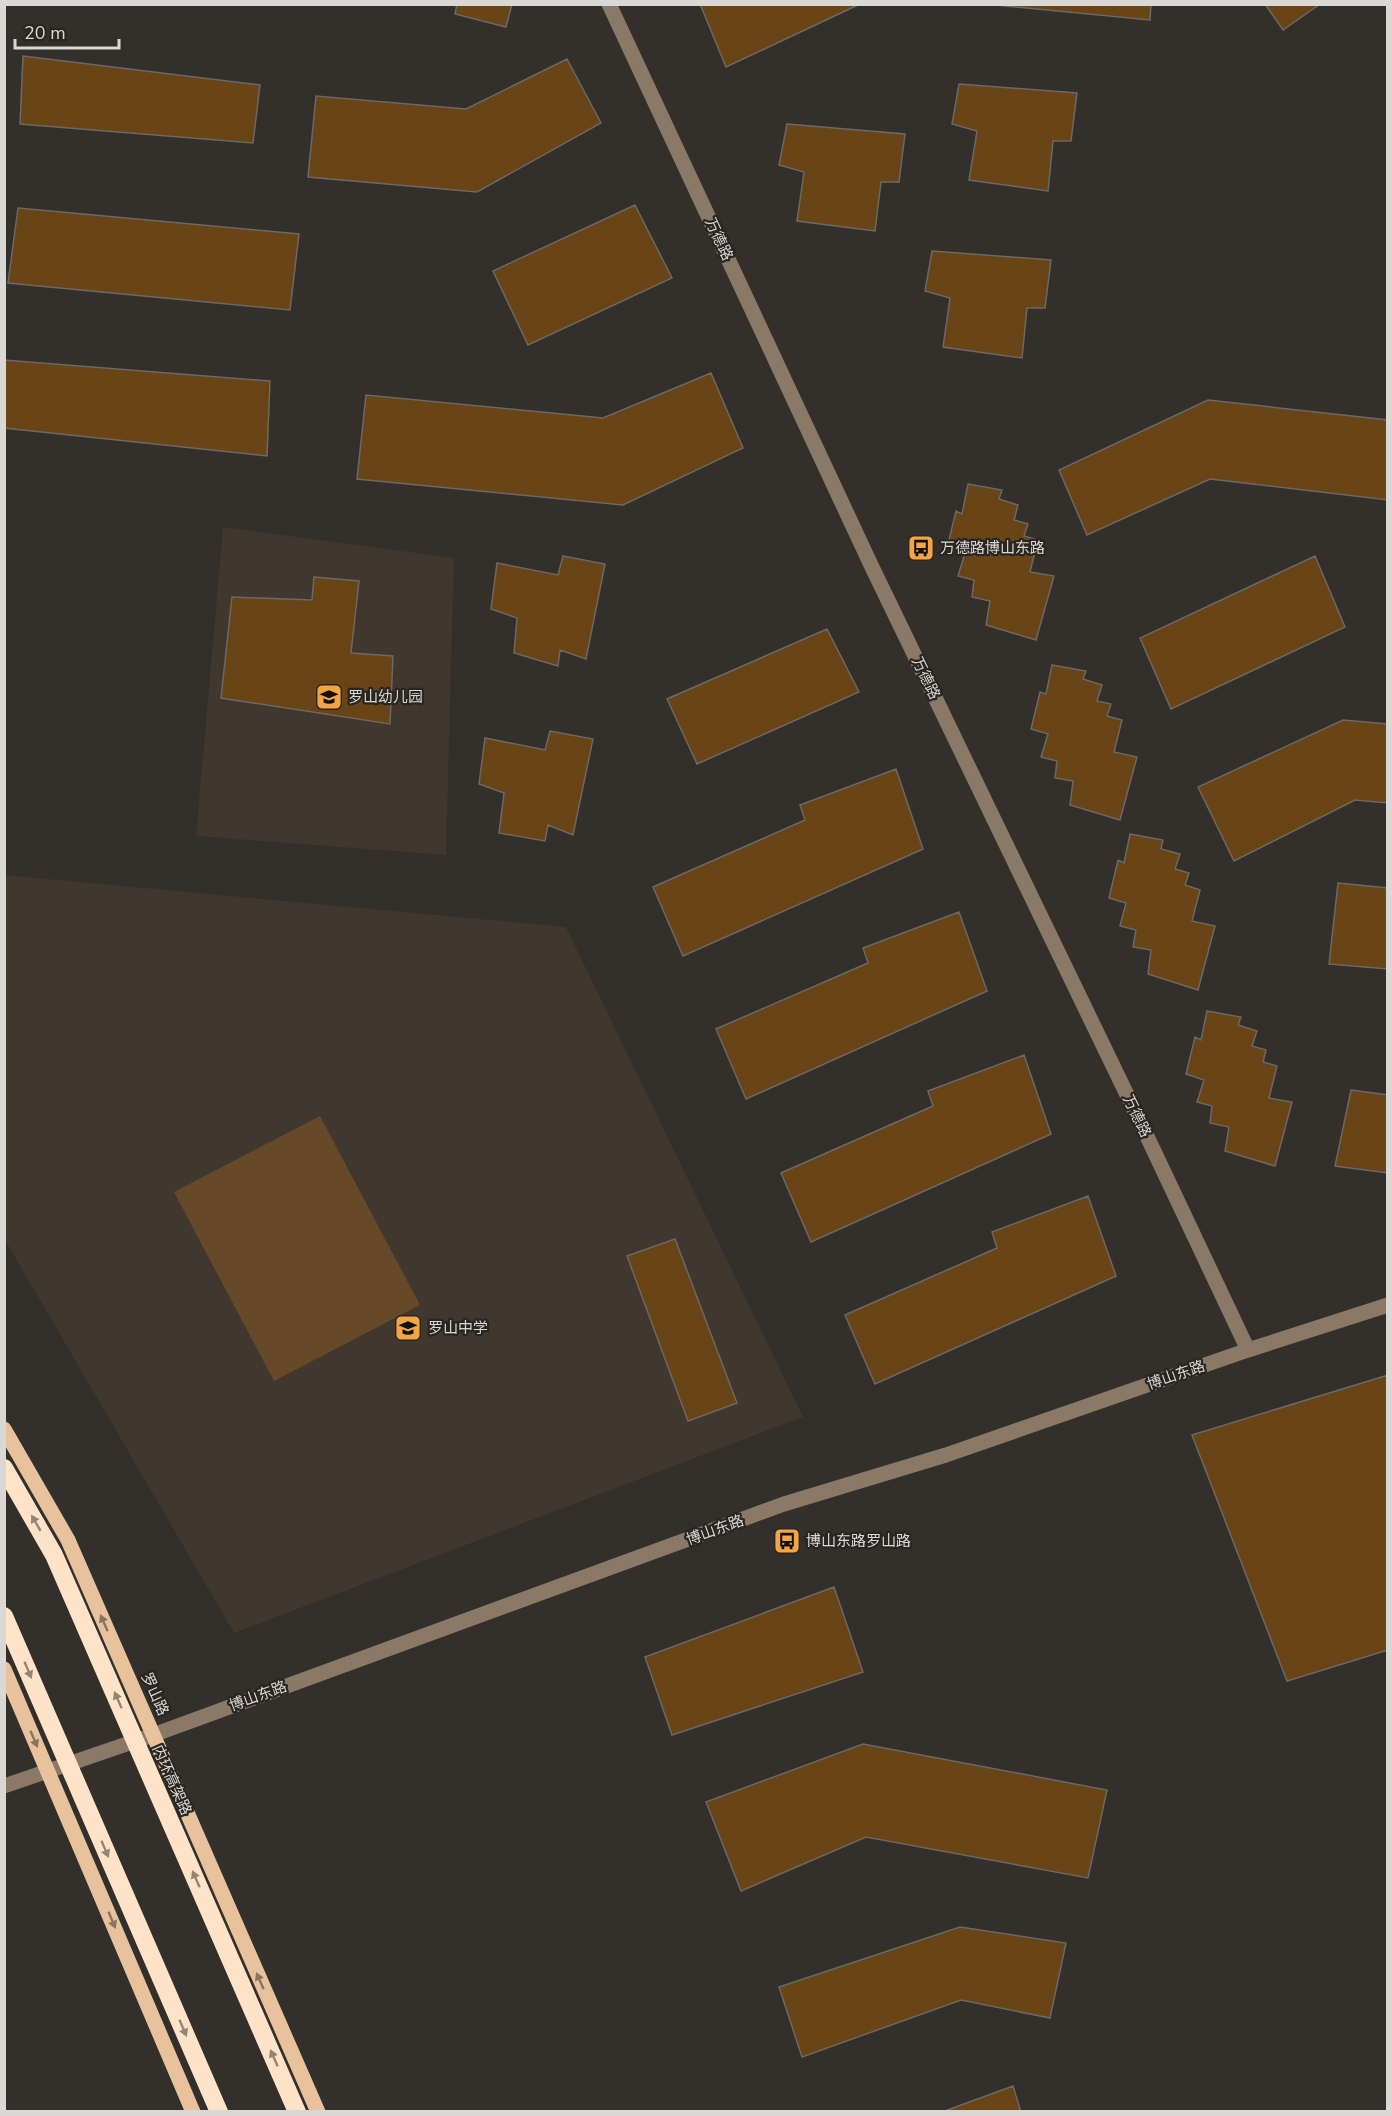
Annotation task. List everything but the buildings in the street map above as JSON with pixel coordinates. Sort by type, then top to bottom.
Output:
[{"type":"highway","name":"内环高架路","points":[[4,1467],[54,1555],[297,2112]]},
{"type":"highway","points":[[4,1616],[219,2112]]},
{"type":"main road","name":"罗山路","points":[[4,1429],[68,1540],[318,2112]]},
{"type":"main road","points":[[4,1669],[193,2112]]},
{"type":"street","name":"万德路","points":[[609,4],[871,565],[1248,1350]]},
{"type":"street","name":"博山东路","points":[[4,1786],[784,1504],[946,1455],[1248,1350],[1388,1305]]},
{"type":"shaded area","name":"罗山幼儿园","points":[[223,527],[454,558],[446,855],[196,836]]},
{"type":"shaded area","name":"罗山中学","points":[[4,875],[566,927],[803,1417],[234,1633],[5,1240]]},
{"type":"shaded area","points":[[320,1116],[420,1305],[274,1381],[174,1192]]},
{"type":"place","name":"万德路博山东路","points":[[921,548]]},
{"type":"place","name":"罗山幼儿园","points":[[329,697]]},
{"type":"place","name":"罗山中学","points":[[408,1328]]},
{"type":"place","name":"博山东路罗山路","points":[[787,1541]]}]
